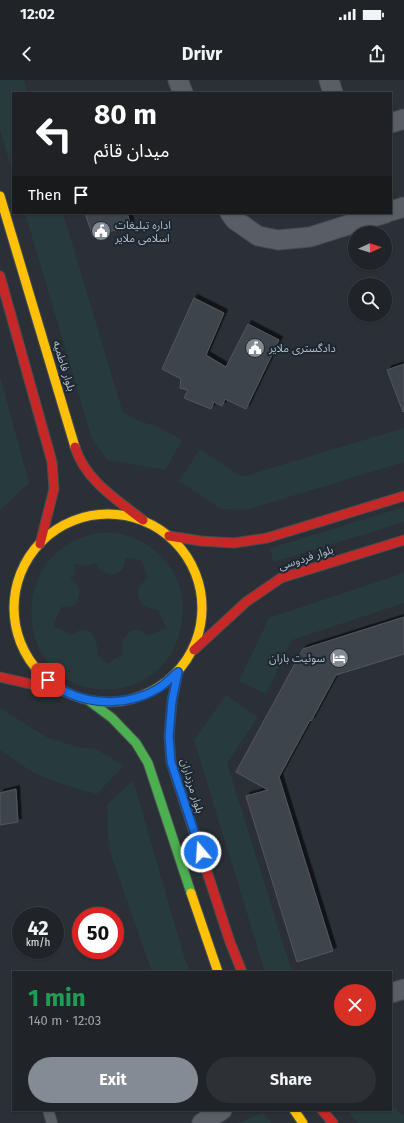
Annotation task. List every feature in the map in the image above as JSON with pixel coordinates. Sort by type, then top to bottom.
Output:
[{"type":"main road","name":"بلوار فاطمیه","points":[[0,196],[76,451],[88,472],[105,491],[143,520]]},
{"type":"main road","points":[[0,276],[52,462],[54,489],[48,520],[40,544]]},
{"type":"main road","points":[[169,536],[201,541],[234,543],[267,538],[404,496]]},
{"type":"main road","points":[[0,677],[65,692],[88,700],[113,702],[137,698],[159,688],[178,672],[192,652],[200,628],[202,603],[198,578],[186,555],[169,536],[143,520],[121,515],[98,514],[76,520],[57,530],[40,544],[25,564],[10,580]]},
{"type":"main road","name":"بلوار فردوسی","points":[[192,652],[245,602],[265,587],[281,578],[404,540]]},
{"type":"main road","points":[[25,564],[18,584],[15,605],[16,626],[23,646],[33,665],[48,680],[65,692]]},
{"type":"main road","name":"بلوار مرزداران","points":[[178,672],[172,701],[169,736],[171,762],[230,942],[242,971]]},
{"type":"main road","points":[[88,700],[112,718],[136,743],[148,763],[218,971]]},
{"type":"main road","points":[[295,1111],[303,1123]]},
{"type":"main road","points":[[323,1111],[333,1123]]},
{"type":"street","points":[[178,80],[183,92]]},
{"type":"street","points":[[329,80],[333,92]]},
{"type":"street","points":[[392,123],[404,119]]},
{"type":"street","points":[[392,212],[404,207]]},
{"type":"street","points":[[231,214],[235,220],[258,236],[278,240],[310,237],[383,214]]},
{"type":"street","points":[[392,993],[404,989]]},
{"type":"street","points":[[202,1123],[220,1111]]},
{"type":"lane","points":[[48,1111],[52,1123]]},
{"type":"green space","points":[[0,80],[24,80],[27,92],[12,92],[12,171],[0,130]]},
{"type":"green space","points":[[25,214],[63,214],[123,413],[141,422],[157,426],[182,440],[165,470],[107,460],[92,439]]},
{"type":"green space","points":[[0,376],[29,483],[0,510]]},
{"type":"green space","points":[[404,428],[404,462],[246,510],[222,509],[179,481],[200,449],[242,477]]},
{"type":"green space","points":[[404,507],[404,522],[273,562],[270,548]]},
{"type":"green space","points":[[97,533],[121,534],[139,540],[152,548],[172,569],[182,596],[183,611],[181,627],[177,642],[165,663],[147,678],[124,688],[116,689],[82,686],[56,672],[40,649],[32,622],[33,593],[45,567],[66,546]],"holes":[[[126,558],[141,560],[148,578],[138,589],[139,598],[146,607],[158,610],[166,628],[147,636],[141,631],[133,630],[125,637],[122,646],[123,654],[107,664],[97,654],[96,641],[89,631],[80,630],[71,635],[53,626],[61,607],[75,605],[79,597],[78,587],[70,578],[76,574],[74,563],[86,566],[95,563],[101,570],[112,575],[119,572],[123,568]]]},
{"type":"green space","points":[[404,573],[404,603],[292,640],[266,694],[239,681],[269,618]]},
{"type":"green space","points":[[226,695],[258,717],[227,763],[292,971],[265,971],[194,740]]},
{"type":"green space","points":[[0,708],[48,738],[78,747],[96,749],[124,766],[97,794],[64,785],[34,773],[0,750]]},
{"type":"green space","points":[[133,780],[185,960],[190,971],[152,971],[109,849],[107,805]]},
{"type":"green space","points":[[392,1105],[404,1117],[404,1123],[358,1123],[348,1111],[392,1111]]},
{"type":"green space","points":[[263,1113],[271,1123],[238,1123]]},
{"type":"building","name":"اداره تبلیغات اسلامی ملایر","points":[[85,214],[127,214],[131,225],[93,237]]},
{"type":"building","name":"دادگستری ملایر","points":[[194,298],[224,313],[206,355],[226,367],[248,324],[279,340],[246,409],[225,399],[222,406],[214,402],[211,409],[184,398],[188,390],[180,388],[181,379],[162,369]]},
{"type":"building","points":[[404,364],[404,411],[403,412],[387,370]]},
{"type":"building","points":[[404,617],[404,654],[336,675],[279,777],[333,951],[297,962],[246,796],[268,790],[236,772],[303,649]]},
{"type":"building","points":[[16,789],[18,822],[0,825],[0,793]]},
{"type":"traffic: fast","points":[[88,700],[112,718],[136,743],[148,763],[191,893]]},
{"type":"traffic: slow","points":[[0,196],[75,447]]},
{"type":"traffic: slow","points":[[108,514],[135,518],[152,525],[174,542],[191,564],[198,581],[202,608],[198,635],[191,652],[174,674],[152,691],[135,698],[108,702],[81,698],[64,691],[42,674],[25,652],[18,635],[14,608],[18,581],[25,564],[42,542],[64,525],[81,518],[108,514]]},
{"type":"traffic: slow","points":[[191,893],[218,971]]},
{"type":"traffic: slow","points":[[295,1111],[303,1123]]},
{"type":"traffic: jam","points":[[0,276],[52,462],[54,489],[40,544]]},
{"type":"traffic: jam","points":[[75,447],[86,470],[94,479],[113,497],[143,520]]},
{"type":"traffic: jam","points":[[169,536],[201,541],[234,543],[267,538],[404,496]]},
{"type":"traffic: jam","points":[[194,650],[246,602],[281,578],[404,540]]},
{"type":"traffic: jam","points":[[178,672],[172,701],[169,736],[171,762],[230,942],[242,971]]},
{"type":"traffic: jam","points":[[0,677],[57,690]]},
{"type":"traffic: jam","points":[[323,1111],[333,1123]]},
{"type":"place","name":"اداره تبلیغات اسلامی ملایر","points":[[101,231]]},
{"type":"place","name":"دادگستری ملایر","points":[[255,348]]},
{"type":"place","name":"سوئیت باران","points":[[339,658]]},
{"type":"route","points":[[48,680],[65,692],[88,700],[113,702],[137,698],[159,688],[178,672],[172,701],[169,736],[171,762],[201,852]]}]
